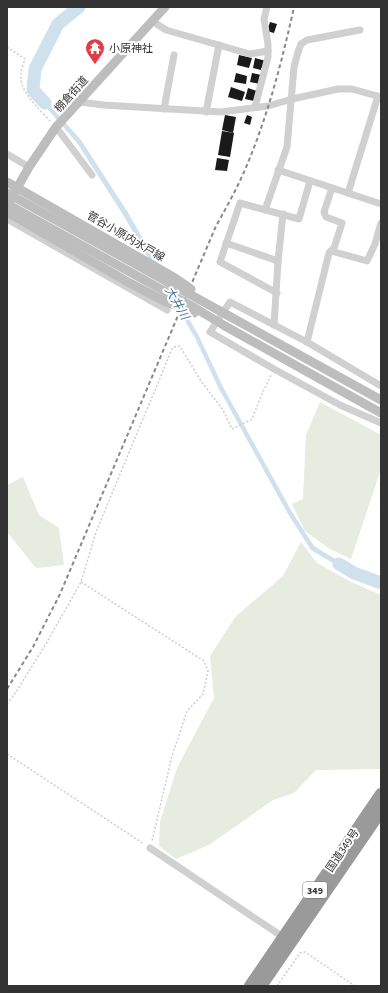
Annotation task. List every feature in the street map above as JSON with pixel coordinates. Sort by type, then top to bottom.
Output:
[{"type":"highway","name":"国道349号","points":[[250,986],[381,794]]},
{"type":"highway","name":"国道349号","points":[[261,986],[381,811]]},
{"type":"main road","name":"棚倉街道","points":[[7,205],[29,167],[57,127],[165,7]]},
{"type":"main road","name":"菅谷小原内水戸線","points":[[7,182],[175,278],[229,316]]},
{"type":"main road","name":"菅谷小原内水戸線","points":[[7,193],[381,400]]},
{"type":"main road","points":[[7,205],[195,308],[381,413]]},
{"type":"main road","points":[[7,212],[126,281],[164,301],[225,326]]},
{"type":"street","points":[[255,107],[268,52],[264,19],[267,7]]},
{"type":"street","points":[[152,21],[166,30],[250,54],[268,52]]},
{"type":"street","points":[[265,210],[287,147],[294,67],[301,44],[307,40],[360,30]]},
{"type":"street","points":[[206,112],[219,45]]},
{"type":"street","points":[[164,109],[174,55]]},
{"type":"street","points":[[80,102],[220,112],[268,106],[338,89],[352,89],[380,96],[348,193]]},
{"type":"street","points":[[57,127],[92,175]]},
{"type":"street","points":[[7,154],[29,167]]},
{"type":"street","points":[[278,170],[381,204]]},
{"type":"street","points":[[277,293],[220,262],[240,203],[298,219],[310,181]]},
{"type":"street","points":[[307,342],[329,253],[334,248],[342,223],[326,217],[324,212],[332,188]]},
{"type":"street","points":[[274,325],[283,214]]},
{"type":"street","points":[[7,219],[167,310]]},
{"type":"street","points":[[331,251],[367,261],[378,245],[381,224]]},
{"type":"street","points":[[226,243],[278,261]]},
{"type":"street","points":[[381,386],[307,342],[230,302],[210,332],[274,370],[340,405],[381,423]]},
{"type":"street","points":[[150,848],[283,937]]},
{"type":"path","points":[[7,47],[25,60],[21,78],[23,88],[33,102],[57,127]]},
{"type":"path","points":[[7,704],[47,642],[81,582],[96,532],[172,349],[176,346],[181,348],[201,381],[223,410],[232,429],[252,419],[274,370]]},
{"type":"path","points":[[7,754],[150,848],[172,756],[187,711],[203,694],[208,671],[204,661],[81,582]]},
{"type":"path","points":[[278,986],[300,953],[305,952],[355,986]]},
{"type":"shaded area","points":[[320,402],[381,435],[381,469],[351,559],[330,549],[305,531],[292,504],[303,499],[306,435]]},
{"type":"shaded area","points":[[23,477],[39,515],[59,528],[64,565],[36,568],[7,532],[7,485]]},
{"type":"shaded area","points":[[301,542],[317,563],[351,582],[381,595],[381,769],[316,770],[294,793],[273,800],[209,845],[176,859],[159,846],[160,822],[177,768],[214,698],[210,656],[236,616],[283,576]]},
{"type":"water","points":[[31,90],[36,90],[81,140],[127,211],[199,336],[223,387],[292,512],[314,546],[355,571],[353,575],[311,550],[288,514],[219,389],[195,338],[122,213],[77,143]]},
{"type":"building","points":[[270,22],[277,24],[274,33],[267,31]]},
{"type":"building","points":[[239,55],[252,58],[249,68],[237,65]]},
{"type":"building","points":[[255,58],[266,61],[264,68],[261,68],[261,70],[253,68]]},
{"type":"building","points":[[236,73],[247,76],[246,84],[234,82]]},
{"type":"building","points":[[252,73],[262,75],[260,84],[250,82]]},
{"type":"building","points":[[231,87],[245,92],[242,101],[228,97]]},
{"type":"building","points":[[248,88],[257,91],[254,101],[245,99]]},
{"type":"building","points":[[225,115],[236,117],[233,133],[222,130]]},
{"type":"building","points":[[247,115],[252,117],[250,125],[244,123]]},
{"type":"building","points":[[222,131],[234,133],[230,157],[218,155]]},
{"type":"building","points":[[217,158],[229,160],[227,171],[215,170]]},
{"type":"waterway","name":"大井川","points":[[45,103],[33,90],[35,69],[58,24],[79,7]]},
{"type":"waterway","name":"大井川","points":[[339,564],[354,573],[381,583]]},
{"type":"railway","points":[[7,689],[33,647],[60,594],[216,226],[239,183],[248,162],[257,140],[271,96],[284,52],[294,7]]},
{"type":"place","name":"小原神社","points":[[95,65]]}]
